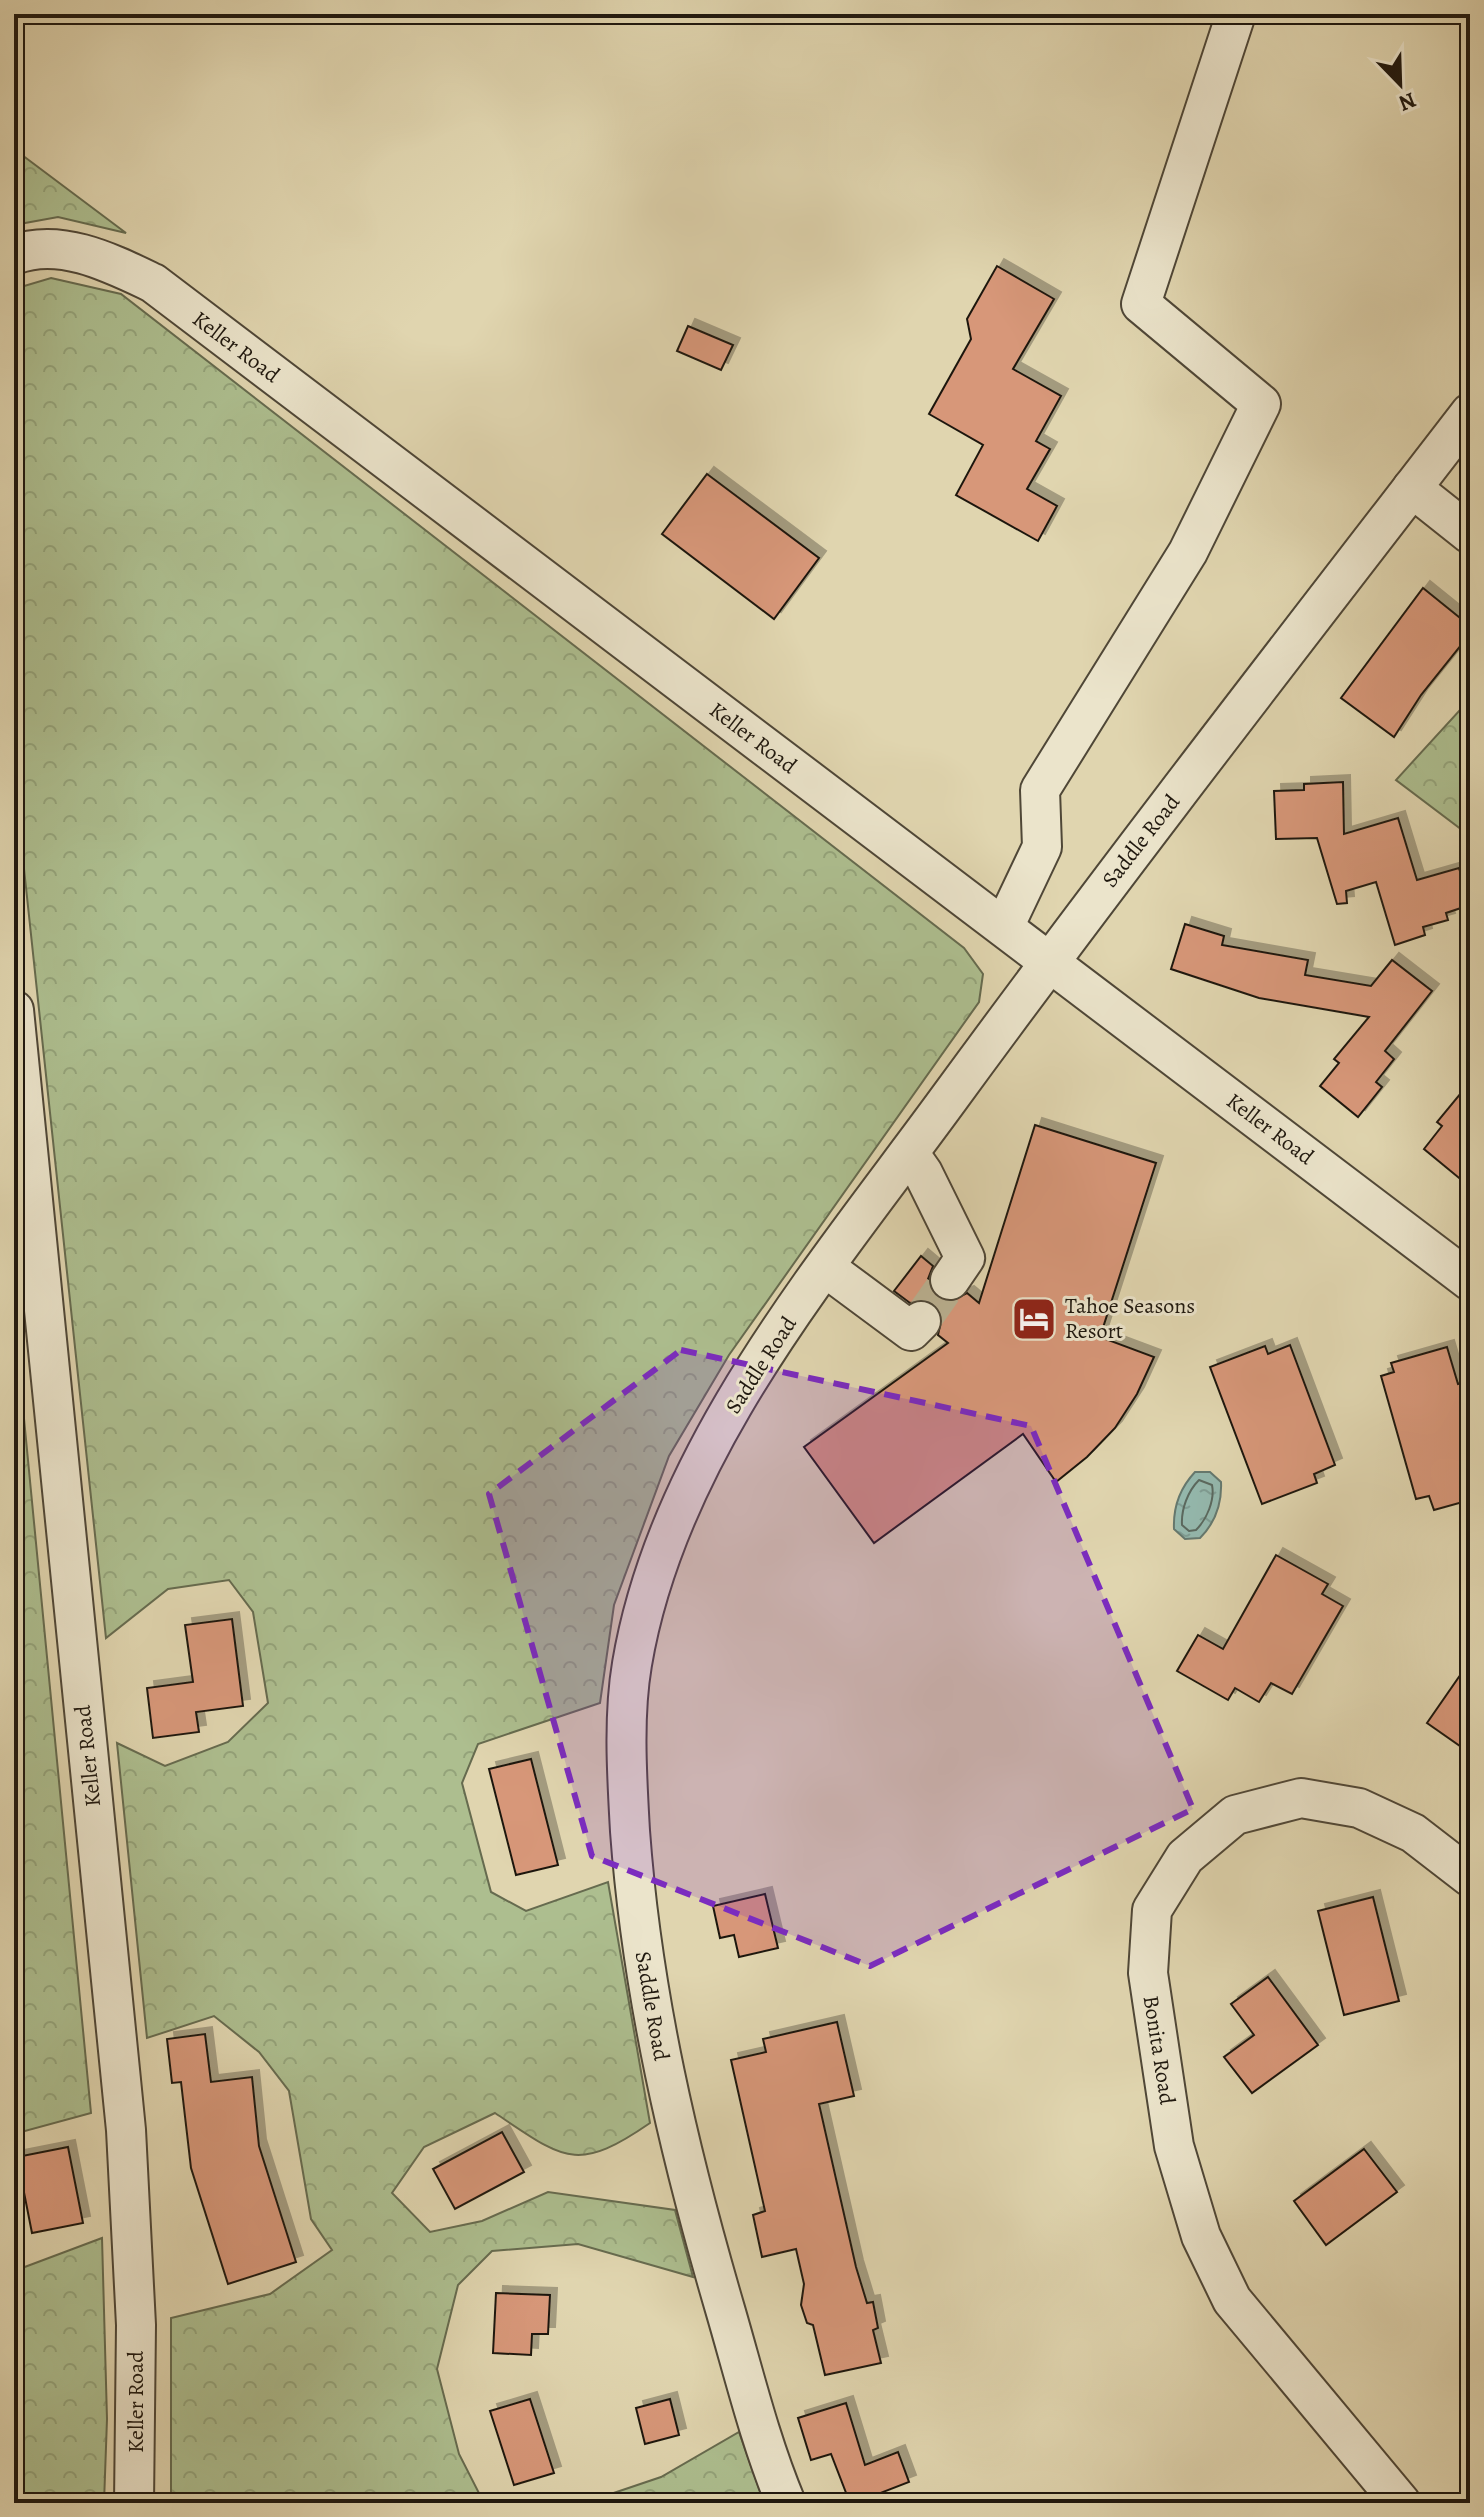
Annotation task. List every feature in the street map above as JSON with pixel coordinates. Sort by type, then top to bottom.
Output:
[{"type":"street","points":[[1004,927],[1042,847],[1040,790],[1188,552],[1261,404],[1141,304],[1236,14]]},
{"type":"street","name":"Keller Road","points":[[14,255],[32,248],[96,256],[153,283],[1470,1281]]},
{"type":"street","name":"Saddle Road","points":[[786,2503],[685,2174],[636,1918],[627,1779],[631,1667],[656,1570],[700,1461],[759,1365],[826,1268],[1049,961],[1470,413]]},
{"type":"street","points":[[1412,488],[1470,534]]},
{"type":"street","name":"Keller Road","points":[[14,1010],[126,2130],[136,2325],[134,2503]]},
{"type":"street","points":[[909,1153],[923,1173],[965,1258],[950,1280]]},
{"type":"street","points":[[826,1268],[911,1331],[921,1321]]},
{"type":"street","name":"Bonita Road","points":[[1401,2503],[1232,2300],[1201,2236],[1174,2146],[1148,1973],[1152,1910],[1185,1857],[1235,1815],[1301,1798],[1359,1808],[1413,1833],[1470,1877]]},
{"type":"highlighted area","points":[[681,1350],[1031,1426],[1193,1809],[870,1966],[592,1856],[489,1494]]},
{"type":"green space","points":[[14,149],[126,233],[58,217],[14,225]]},
{"type":"green space","points":[[51,278],[121,294],[964,948],[983,974],[979,1002],[729,1355],[669,1456],[614,1605],[600,1703],[478,1744],[462,1783],[491,1892],[526,1911],[608,1882],[650,2123],[604,2149],[571,2154],[538,2141],[495,2113],[424,2147],[392,2193],[430,2232],[482,2221],[548,2192],[675,2210],[693,2277],[578,2244],[492,2251],[458,2285],[437,2369],[459,2454],[484,2503],[171,2503],[171,2318],[270,2294],[332,2250],[311,2219],[289,2091],[259,2052],[214,2016],[147,2038],[117,1743],[165,1766],[228,1742],[268,1703],[253,1612],[229,1580],[168,1589],[106,1638],[14,775],[14,289]]},
{"type":"green space","points":[[1470,699],[1470,836],[1396,780]]},
{"type":"green space","points":[[14,1315],[91,2113],[14,2134]]},
{"type":"green space","points":[[102,2238],[107,2419],[104,2503],[14,2503],[14,2271]]},
{"type":"green space","points":[[739,2432],[764,2503],[584,2503],[661,2477]]},
{"type":"water","points":[[1195,1472],[1210,1472],[1221,1482],[1220,1498],[1214,1519],[1200,1538],[1185,1539],[1174,1529],[1175,1513],[1178,1498]]},
{"type":"building","points":[[997,266],[1054,299],[1013,369],[1061,396],[1036,441],[1050,449],[1027,489],[1057,506],[1038,541],[956,495],[983,445],[929,414],[971,339],[967,319]]},
{"type":"building","points":[[688,326],[733,345],[721,370],[677,351]]},
{"type":"building","points":[[707,474],[819,558],[774,619],[662,534]]},
{"type":"building","points":[[1423,588],[1470,626],[1470,634],[1421,695],[1394,737],[1341,698]]},
{"type":"building","points":[[1343,782],[1344,834],[1398,818],[1417,880],[1459,868],[1470,905],[1446,913],[1448,920],[1423,927],[1425,935],[1395,945],[1376,882],[1346,891],[1347,903],[1337,904],[1317,838],[1276,839],[1274,791],[1304,790],[1304,784]]},
{"type":"building","points":[[1185,924],[1224,936],[1222,945],[1308,960],[1305,975],[1371,986],[1392,960],[1432,991],[1385,1051],[1394,1059],[1376,1082],[1382,1087],[1358,1117],[1320,1086],[1339,1063],[1334,1059],[1369,1017],[1259,998],[1171,969]]},
{"type":"building","points":[[1470,1082],[1470,1187],[1424,1149],[1442,1126],[1437,1122]]},
{"type":"building","name":"Tahoe Seasons Resort","points":[[1035,1125],[1156,1163],[1100,1337],[1154,1357],[1137,1394],[1115,1428],[1087,1457],[1056,1482],[1023,1434],[874,1543],[804,1447],[948,1343],[938,1335],[942,1316],[936,1305],[926,1300],[910,1303],[894,1291],[921,1256],[933,1266],[928,1279],[937,1298],[949,1302],[967,1293],[979,1303]]},
{"type":"building","points":[[1290,1345],[1335,1465],[1314,1474],[1317,1483],[1262,1504],[1210,1367],[1265,1346],[1268,1354]]},
{"type":"building","points":[[1447,1347],[1458,1384],[1470,1381],[1470,1500],[1434,1510],[1429,1496],[1416,1499],[1381,1376],[1394,1372],[1391,1363]]},
{"type":"building","points":[[1276,1555],[1328,1584],[1322,1594],[1343,1606],[1292,1694],[1271,1683],[1259,1702],[1235,1688],[1228,1700],[1177,1671],[1198,1635],[1223,1649]]},
{"type":"building","points":[[232,1619],[243,1706],[196,1712],[199,1732],[153,1738],[147,1688],[193,1682],[185,1625]]},
{"type":"building","points":[[1470,1661],[1470,1753],[1427,1723]]},
{"type":"building","points":[[531,1759],[558,1865],[516,1875],[489,1769]]},
{"type":"building","points":[[765,1894],[778,1948],[739,1957],[734,1935],[720,1938],[713,1906]]},
{"type":"building","points":[[1373,1897],[1399,2001],[1344,2015],[1318,1911]]},
{"type":"building","points":[[1268,1977],[1318,2045],[1252,2093],[1224,2057],[1254,2035],[1231,2004]]},
{"type":"building","points":[[837,2022],[854,2096],[819,2104],[856,2267],[867,2303],[873,2302],[878,2328],[873,2330],[881,2363],[825,2375],[813,2325],[807,2323],[801,2305],[804,2284],[796,2249],[762,2257],[753,2215],[765,2211],[731,2060],[766,2052],[763,2039]]},
{"type":"building","points":[[205,2034],[211,2082],[252,2077],[259,2146],[296,2262],[228,2284],[191,2168],[181,2082],[172,2083],[167,2039]]},
{"type":"building","points":[[502,2132],[524,2172],[455,2209],[433,2169]]},
{"type":"building","points":[[68,2147],[83,2223],[32,2233],[17,2157]]},
{"type":"building","points":[[1364,2149],[1397,2192],[1326,2245],[1294,2201]]},
{"type":"building","points":[[496,2293],[550,2295],[548,2334],[532,2334],[531,2355],[493,2353]]},
{"type":"building","points":[[530,2399],[554,2473],[514,2485],[490,2411]]},
{"type":"building","points":[[670,2399],[679,2435],[645,2444],[636,2408]]},
{"type":"building","points":[[846,2403],[865,2465],[898,2452],[909,2482],[875,2495],[877,2503],[850,2503],[831,2454],[811,2460],[798,2418]]},
{"type":"tunnel","points":[[921,1321],[950,1280]]},
{"type":"place","name":"Tahoe Seasons Resort","points":[[1034,1319]]}]
